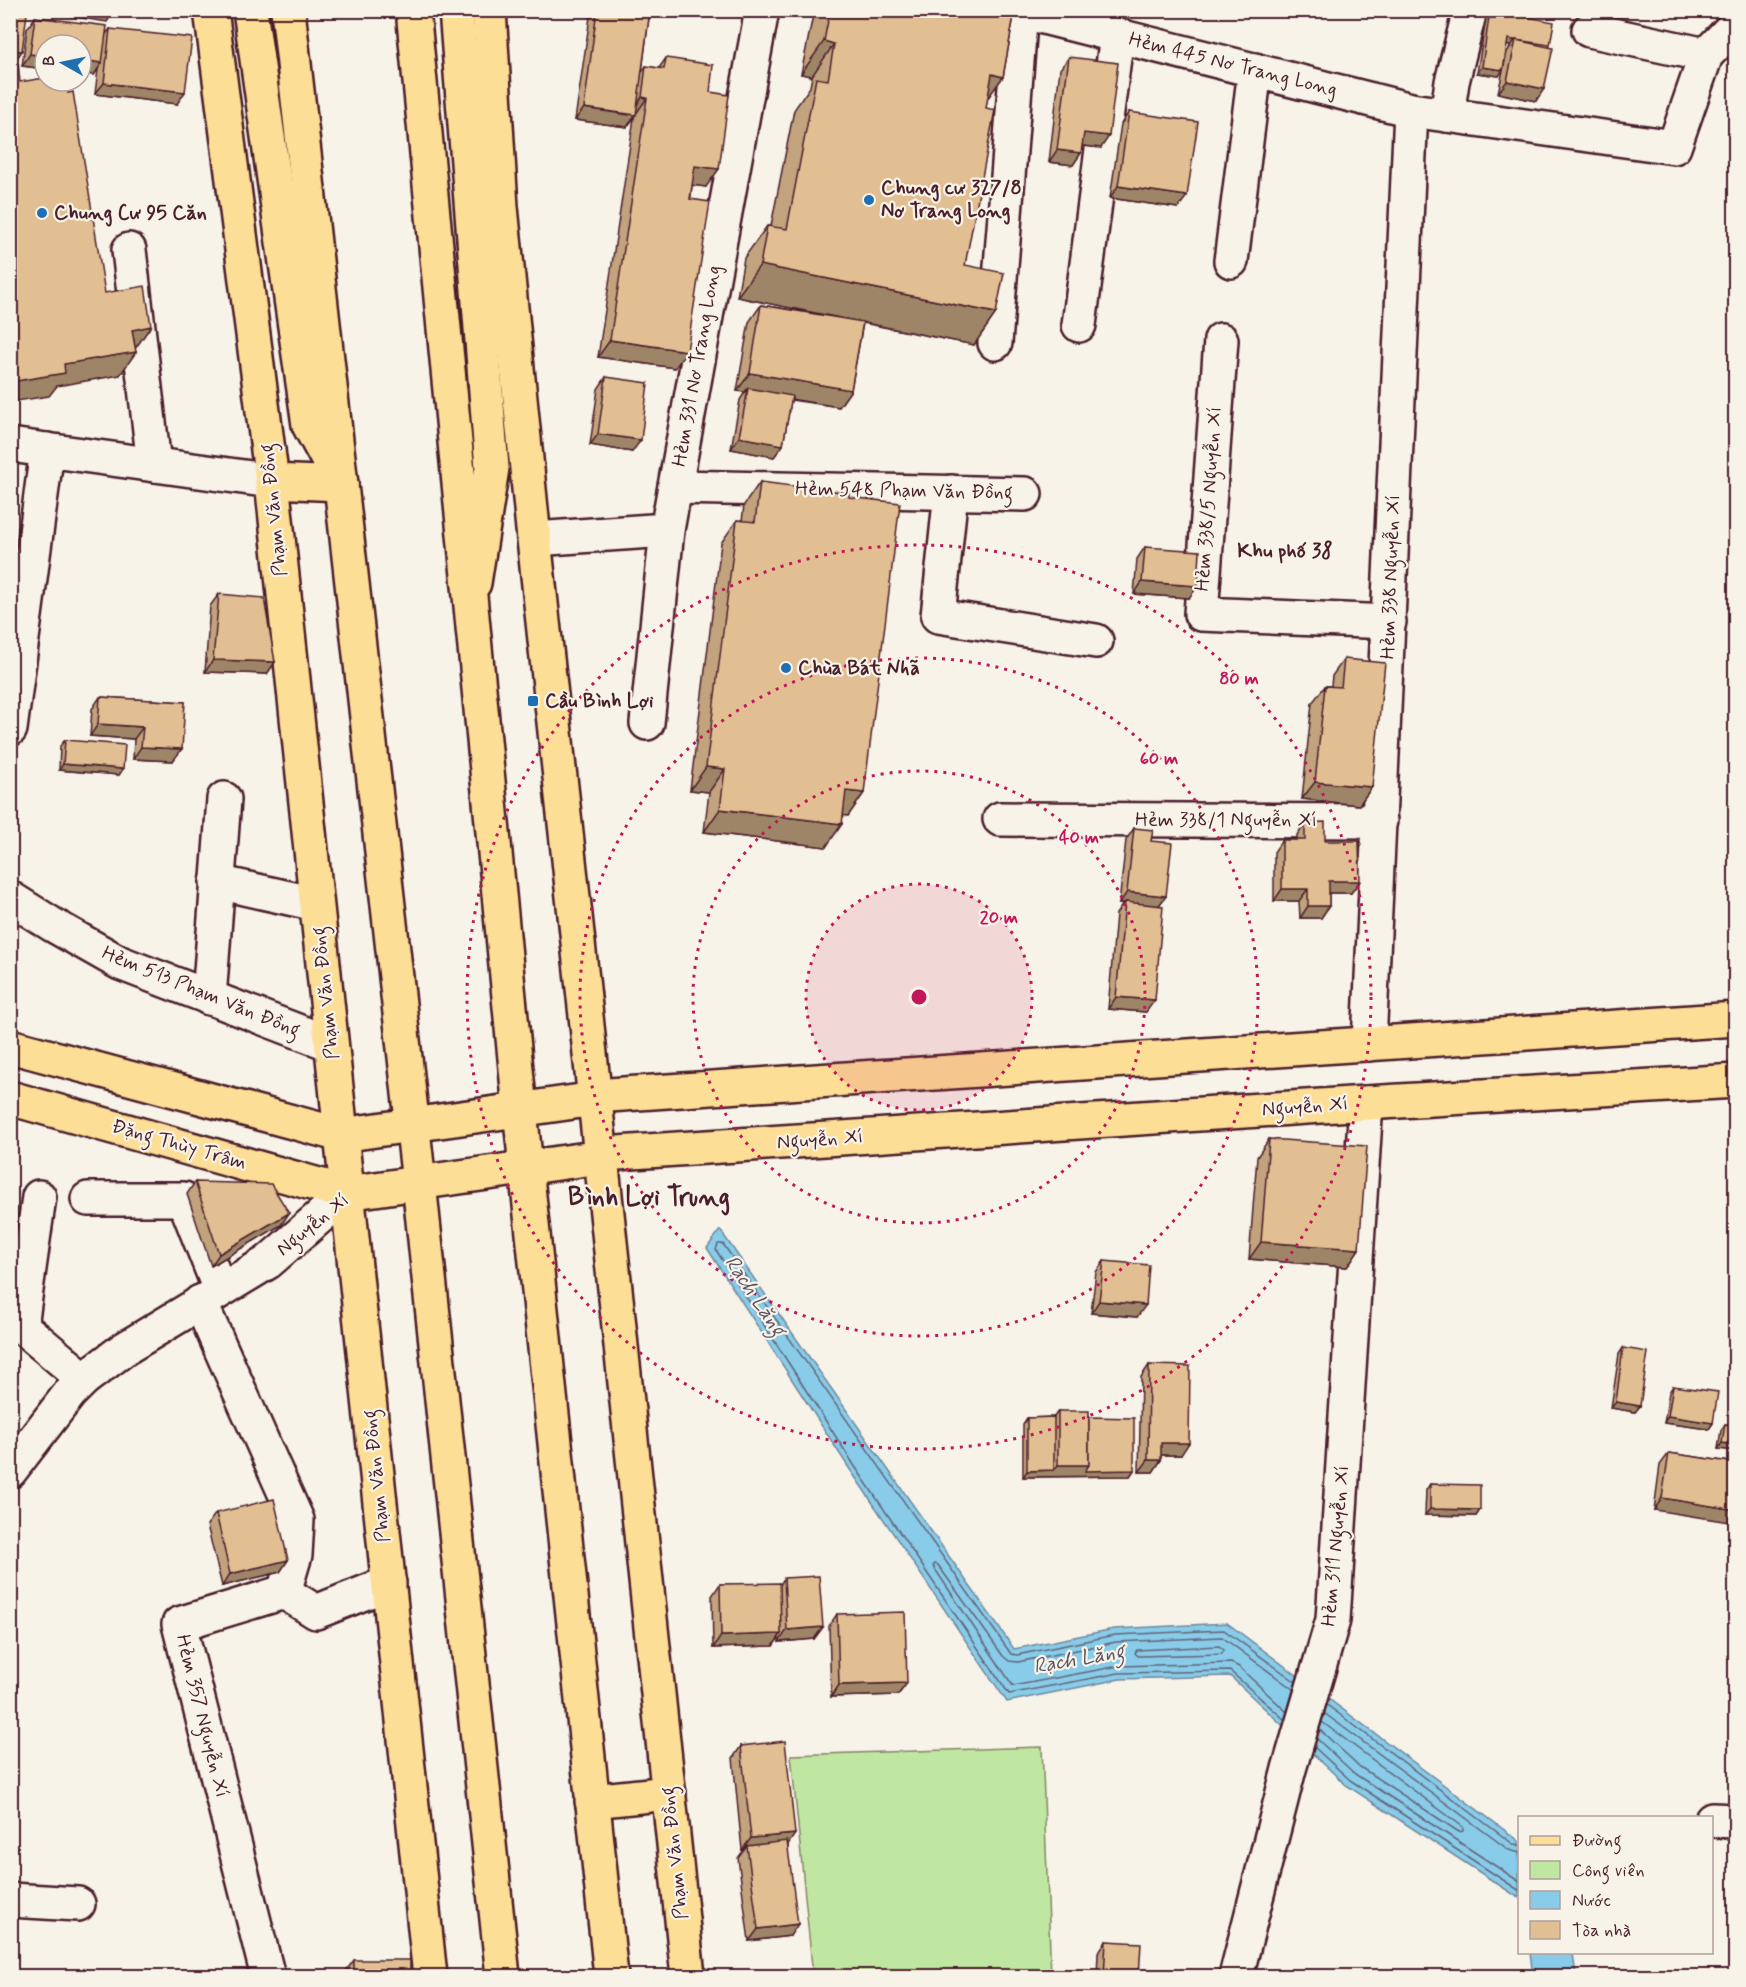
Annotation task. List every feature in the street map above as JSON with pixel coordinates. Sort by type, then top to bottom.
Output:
[{"type":"main road","name":"Phạm Văn Đồng","points":[[211,10],[272,481],[430,1977]]},
{"type":"main road","points":[[250,10],[309,425],[340,484]]},
{"type":"main road","points":[[288,10],[419,1183],[503,1977]]},
{"type":"main road","points":[[412,10],[520,1110],[610,1977]]},
{"type":"main road","points":[[456,10],[492,468],[470,602]]},
{"type":"main road","name":"Phạm Văn Đồng","points":[[489,10],[501,207],[534,539],[688,1977]]},
{"type":"main road","points":[[272,481],[340,484]]},
{"type":"main road","points":[[10,1046],[341,1135],[621,1094],[1736,1019]]},
{"type":"main road","name":"Nguyễn Xí","points":[[347,1193],[616,1153],[1736,1081]]},
{"type":"main road","name":"Đặng Thùy Trâm","points":[[10,1098],[347,1193]]},
{"type":"main road","points":[[592,1801],[669,1793]]},
{"type":"street","name":"Hẻm 331 Nơ Trang Long","points":[[647,723],[667,530],[762,10]]},
{"type":"street","points":[[995,343],[1019,11]]},
{"type":"street","name":"Hẻm 445 Nơ Trang Long","points":[[1019,11],[1411,110],[1674,147],[1706,55],[1736,24]]},
{"type":"street","points":[[1447,115],[1452,82],[1482,11]]},
{"type":"street","points":[[1589,30],[1706,55]]},
{"type":"street","points":[[1079,325],[1117,36]]},
{"type":"street","points":[[1231,261],[1255,70]]},
{"type":"street","name":"Hẻm 338 Nguyễn Xí","points":[[1369,1044],[1411,110]]},
{"type":"street","points":[[129,250],[154,465]]},
{"type":"street","name":"Hẻm 338/5 Nguyễn Xí","points":[[1221,340],[1201,614],[1389,621]]},
{"type":"street","points":[[10,445],[272,481]]},
{"type":"street","points":[[10,729],[46,450]]},
{"type":"street","name":"Hẻm 548 Phạm Văn Đồng","points":[[675,487],[1025,494]]},
{"type":"street","points":[[951,492],[938,616],[1096,641]]},
{"type":"street","points":[[534,539],[667,530]]},
{"type":"street","points":[[209,998],[224,799]]},
{"type":"street","name":"Hẻm 338/1 Nguyễn Xí","points":[[1000,819],[1380,821]]},
{"type":"street","points":[[217,882],[316,904]]},
{"type":"street","name":"Hẻm 513 Phạm Văn Đồng","points":[[10,898],[120,963],[331,1044]]},
{"type":"street","name":"Hẻm 311 Nguyễn Xí","points":[[1236,1977],[1289,1769],[1333,1620],[1366,1103]]},
{"type":"street","name":"Nguyễn Xí","points":[[10,1471],[70,1393],[84,1379],[124,1349],[268,1262],[347,1193]]},
{"type":"street","points":[[39,1197],[21,1326],[84,1379]]},
{"type":"street","points":[[88,1198],[184,1199],[210,1296],[297,1520],[295,1555],[284,1592],[316,1612],[388,1583]]},
{"type":"street","name":"Hẻm 357 Nguyễn Xí","points":[[267,1973],[179,1624],[284,1592]]},
{"type":"street","points":[[1713,1820],[1736,1821]]},
{"type":"street","points":[[10,1900],[78,1904]]},
{"type":"green space","points":[[1042,1747],[1051,1976],[813,1976],[791,1755]]},
{"type":"water","name":"Rạch Lăng","points":[[720,1230],[1014,1649],[1114,1629],[1227,1623],[1518,1840],[1518,1897],[1346,1785],[1230,1676],[1120,1679],[1007,1702],[849,1468],[707,1248]]},
{"type":"water","points":[[1530,1954],[1573,1954],[1576,1976],[1533,1976]]},
{"type":"building","points":[[597,10],[650,10],[636,115],[584,108]]},
{"type":"building","name":"Chung cư 327/8 Nơ Trang Long","points":[[830,10],[1015,10],[1003,77],[992,74],[986,108],[995,110],[965,265],[1004,273],[996,313],[760,265],[767,226],[787,229],[816,78],[828,80],[834,44],[824,41]]},
{"type":"building","points":[[1490,10],[1513,11],[1512,14],[1554,22],[1550,45],[1508,39],[1503,70],[1482,67]]},
{"type":"building","points":[[10,11],[27,13],[22,51],[10,50]]},
{"type":"building","points":[[35,17],[107,26],[102,63],[93,62],[93,33],[33,33],[33,54],[30,54]]},
{"type":"building","points":[[110,29],[192,38],[185,92],[104,83]]},
{"type":"building","points":[[1516,40],[1553,48],[1544,89],[1507,81]]},
{"type":"building","points":[[1069,57],[1118,63],[1109,136],[1084,133],[1081,153],[1057,150]]},
{"type":"building","points":[[666,58],[713,65],[710,92],[729,95],[719,169],[695,166],[690,199],[710,202],[687,351],[610,340],[647,98],[642,97],[646,66],[664,69]]},
{"type":"building","name":"Chung Cư 95 Căn","points":[[18,64],[20,82],[33,80],[33,93],[73,93],[105,293],[145,286],[151,326],[132,330],[136,352],[64,364],[65,373],[10,382],[10,65]]},
{"type":"building","points":[[1129,112],[1198,122],[1187,196],[1118,186]]},
{"type":"building","points":[[761,305],[863,322],[851,390],[750,373]]},
{"type":"building","points":[[606,377],[648,383],[641,440],[598,434]]},
{"type":"building","points":[[748,388],[792,396],[783,445],[739,437]]},
{"type":"building","name":"Chùa Bát Nhã","points":[[760,482],[849,493],[849,497],[900,503],[864,793],[846,791],[842,824],[720,809],[725,769],[706,767],[737,520],[755,522]]},
{"type":"building","points":[[1145,547],[1200,551],[1198,586],[1142,582]]},
{"type":"building","points":[[219,594],[264,598],[275,662],[213,660]]},
{"type":"building","points":[[1344,659],[1385,663],[1372,787],[1315,782],[1325,686],[1341,687]]},
{"type":"building","points":[[100,697],[185,702],[182,749],[141,747],[143,727],[98,724]]},
{"type":"building","points":[[65,740],[125,745],[123,769],[63,764]]},
{"type":"building","points":[[1325,822],[1325,841],[1359,841],[1360,881],[1329,881],[1329,906],[1308,906],[1308,889],[1282,889],[1282,840],[1305,840],[1305,823]]},
{"type":"building","points":[[1134,828],[1153,830],[1151,841],[1172,843],[1166,896],[1127,892]]},
{"type":"building","points":[[1125,902],[1163,906],[1155,1000],[1116,997]]},
{"type":"building","points":[[1269,1139],[1367,1146],[1359,1249],[1261,1242]]},
{"type":"building","points":[[195,1182],[271,1184],[289,1213],[219,1254]]},
{"type":"building","points":[[1104,1261],[1149,1265],[1146,1305],[1099,1301]]},
{"type":"building","points":[[1623,1348],[1648,1352],[1640,1406],[1616,1402]]},
{"type":"building","points":[[1149,1365],[1190,1366],[1189,1443],[1161,1443],[1161,1460],[1148,1460]]},
{"type":"building","points":[[1673,1386],[1718,1392],[1713,1423],[1668,1416]]},
{"type":"building","points":[[1058,1411],[1089,1411],[1089,1465],[1058,1465]]},
{"type":"building","points":[[1054,1417],[1054,1470],[1027,1471],[1027,1418]]},
{"type":"building","points":[[1089,1417],[1134,1418],[1134,1470],[1085,1471],[1089,1465]]},
{"type":"building","points":[[1725,1424],[1736,1425],[1736,1445],[1722,1443]]},
{"type":"building","points":[[1669,1453],[1736,1463],[1736,1510],[1662,1498]]},
{"type":"building","points":[[1430,1484],[1480,1485],[1480,1510],[1430,1509]]},
{"type":"building","points":[[274,1499],[288,1560],[230,1574],[216,1513]]},
{"type":"building","points":[[819,1576],[823,1627],[787,1630],[784,1578]]},
{"type":"building","points":[[780,1583],[781,1634],[721,1636],[720,1584]]},
{"type":"building","points":[[905,1612],[907,1683],[839,1685],[837,1614]]},
{"type":"building","points":[[785,1741],[795,1834],[751,1838],[741,1746]]},
{"type":"building","points":[[787,1841],[798,1924],[758,1929],[747,1846]]},
{"type":"building","points":[[1106,1941],[1141,1943],[1139,1977],[1104,1977]]},
{"type":"building","points":[[10,1959],[15,1960],[13,1977],[10,1977]]},
{"type":"building","points":[[354,1960],[410,1960],[410,1977],[354,1977]]},
{"type":"place","name":"Chung cư 327/8 Nơ Trang Long","points":[[869,200]]},
{"type":"place","name":"Chung Cư 95 Căn","points":[[42,213]]},
{"type":"place","name":"Chùa Bát Nhã","points":[[786,668]]},
{"type":"place","name":"Cầu Bình Lợi","points":[[533,701]]},
{"type":"district","name":"Khu phố 38","points":[[1285,551]]},
{"type":"district","name":"Bình Lợi Trung","points":[[649,1198]]}]
